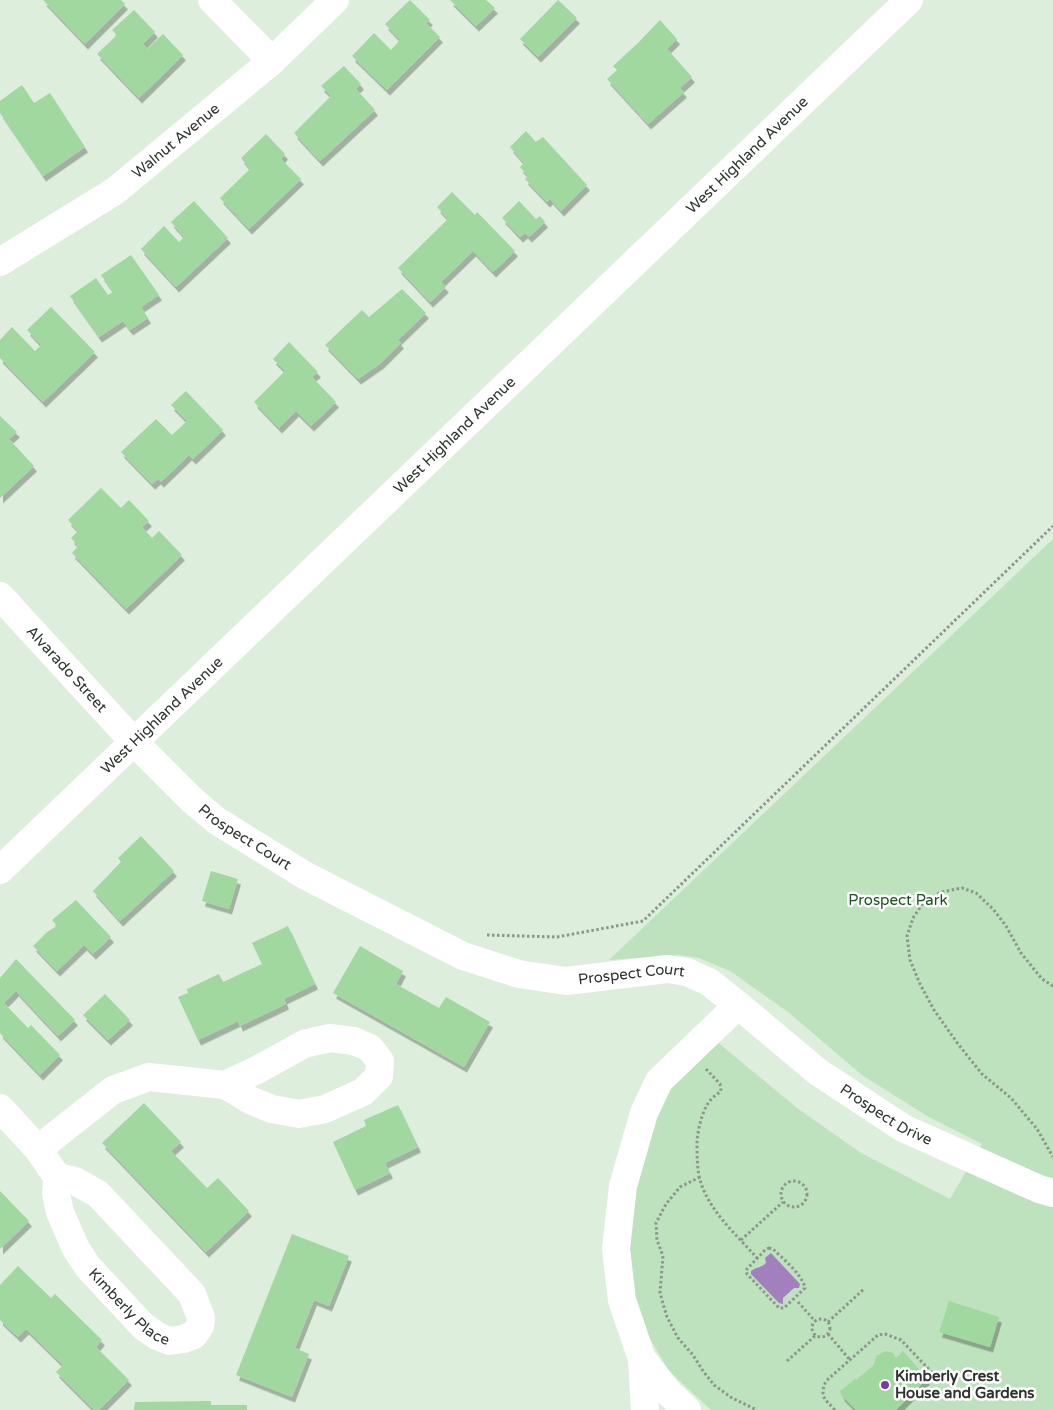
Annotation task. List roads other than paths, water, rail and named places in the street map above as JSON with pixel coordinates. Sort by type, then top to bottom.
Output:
[{"type":"street","points":[[212,0],[272,61]]},
{"type":"street","name":"Walnut Avenue","points":[[0,262],[115,191],[272,61],[335,0]]},
{"type":"street","name":"West Highland Avenue","points":[[0,870],[909,0]]},
{"type":"street","name":"Alvarado Street","points":[[0,596],[134,742]]},
{"type":"street","name":"Prospect Court","points":[[134,742],[192,800],[217,821],[306,876],[463,956],[519,974],[566,981],[667,969],[687,972],[709,982],[738,1005]]},
{"type":"street","points":[[644,1410],[642,1359],[622,1300],[616,1249],[623,1186],[644,1114],[659,1081],[738,1005]]},
{"type":"street","name":"Prospect Drive","points":[[738,1005],[818,1072],[903,1128],[1039,1189],[1053,1193]]},
{"type":"street","points":[[38,1149],[113,1090],[149,1076],[225,1085],[252,1101],[272,1109],[298,1114],[325,1109],[363,1092],[379,1076],[380,1061],[370,1048],[354,1041],[330,1038],[304,1044],[225,1085]]},
{"type":"street","points":[[0,1108],[38,1149],[57,1177]]},
{"type":"street","name":"Kimberly Place","points":[[57,1177],[76,1181],[98,1194],[192,1294],[201,1318],[200,1326],[194,1335],[170,1341],[157,1336],[143,1326],[88,1267],[76,1249],[60,1212],[56,1194],[57,1177]]},
{"type":"street","points":[[642,1359],[669,1393],[687,1410]]},
{"type":"place","name":"Kimberly Crest House and Gardens","points":[[885,1385]]},
{"type":"park label","name":"Prospect Park","points":[[898,900]]}]
